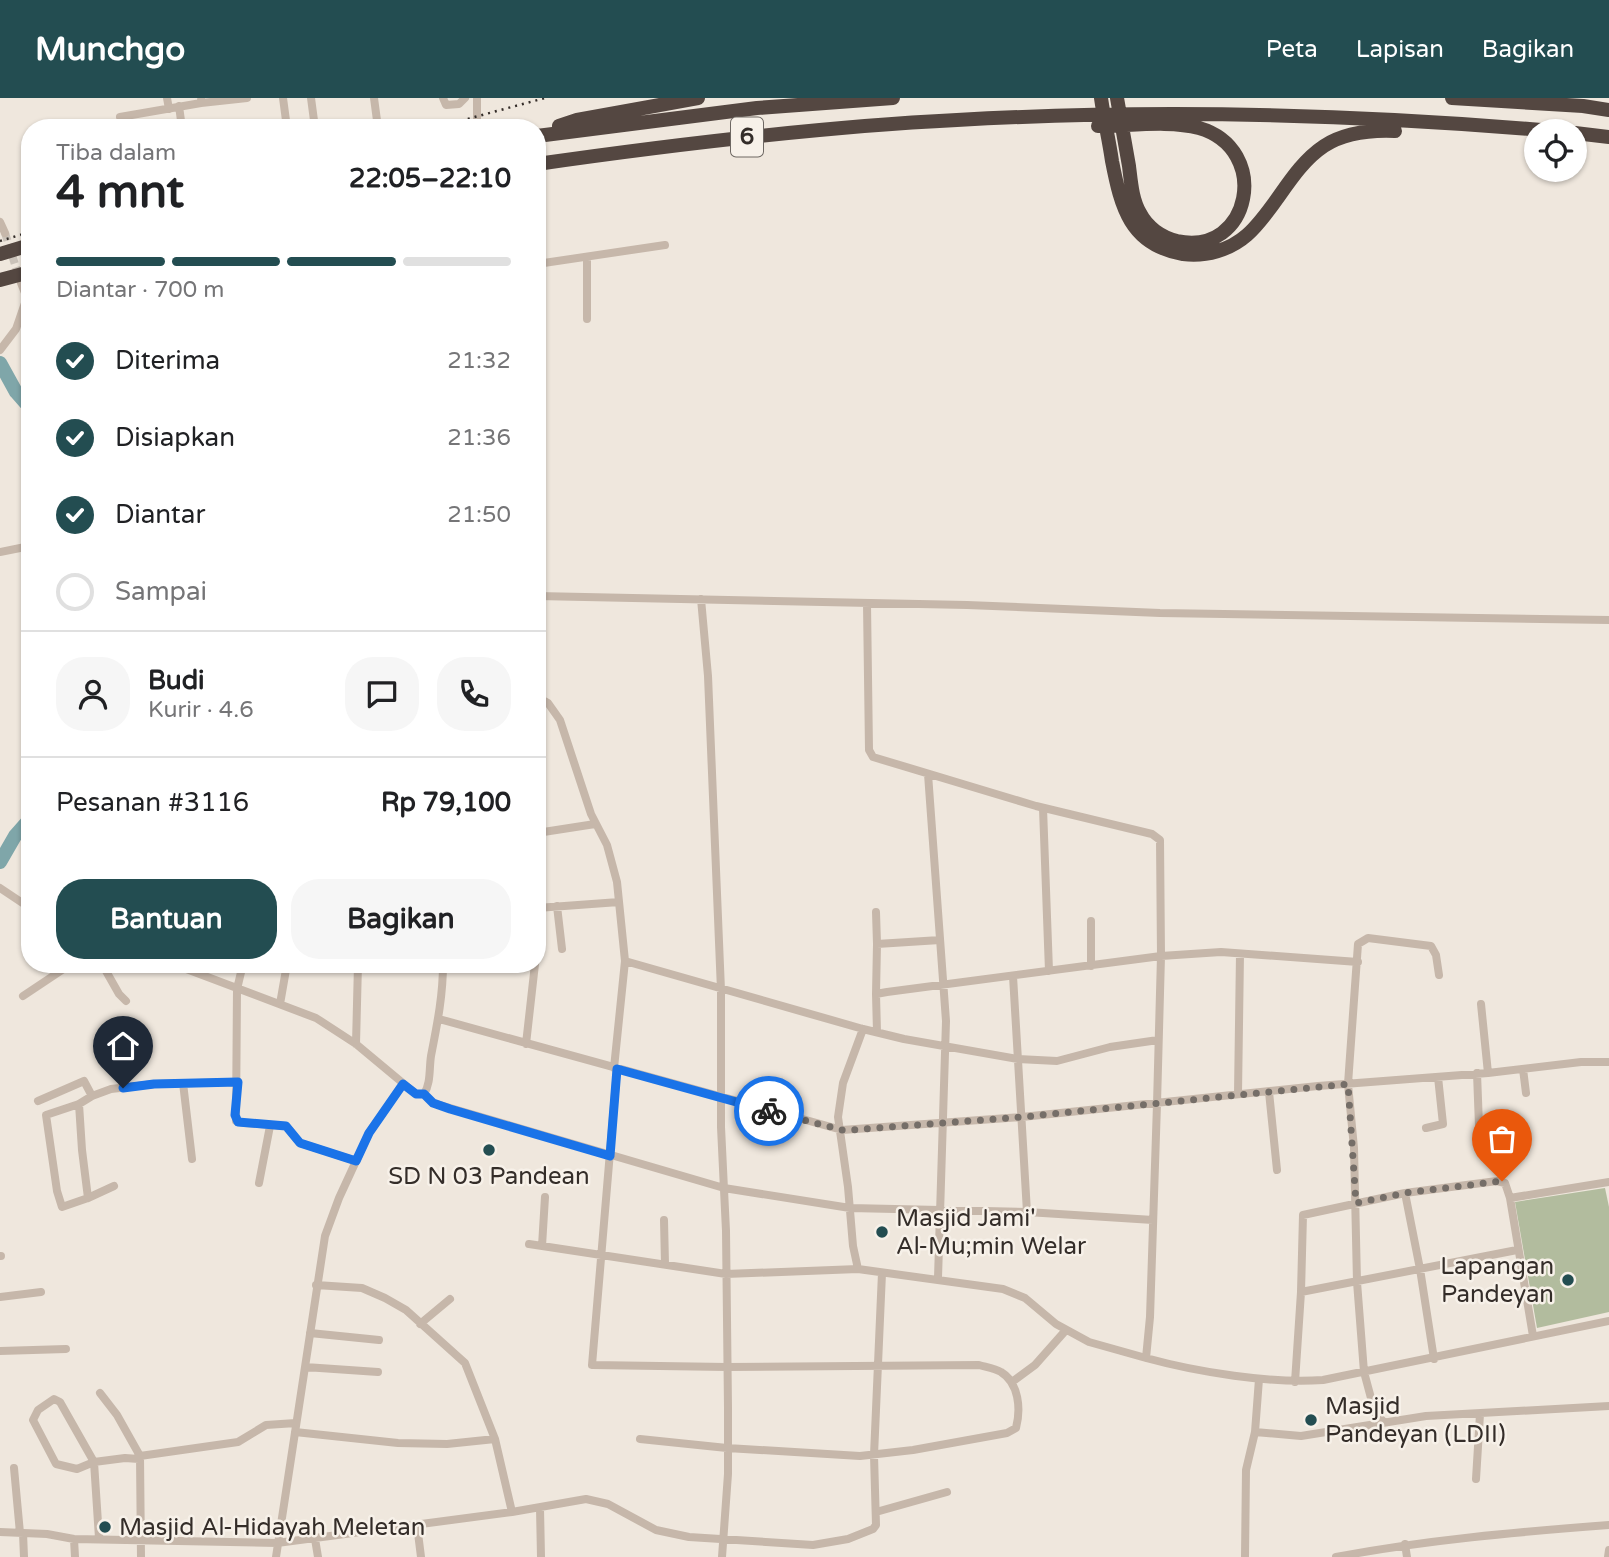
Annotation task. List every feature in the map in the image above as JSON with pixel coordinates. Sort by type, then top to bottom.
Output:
[{"type":"highway","points":[[546,131],[577,120],[698,98]]},
{"type":"highway","name":"6","points":[[546,133],[757,108],[893,98]]},
{"type":"highway","points":[[1101,98],[1122,206],[1128,218],[1144,238],[1166,250],[1191,255],[1224,249],[1241,240],[1256,226],[1311,157],[1322,147],[1342,138],[1379,130],[1524,138]]},
{"type":"highway","points":[[957,120],[981,125],[1175,126],[1201,129],[1220,138],[1239,160],[1245,190],[1241,207],[1232,223],[1211,239],[1192,243],[1168,239],[1148,225],[1135,202],[1129,166],[1117,98]]},
{"type":"highway","points":[[1452,98],[1583,106]]},
{"type":"highway","points":[[1538,98],[1609,110]]},
{"type":"highway","name":"6","points":[[546,162],[707,140],[957,120],[1217,116],[1335,119],[1524,129]]},
{"type":"highway","points":[[1587,136],[1609,139]]},
{"type":"highway","points":[[1587,140],[1609,139]]},
{"type":"highway","points":[[0,254],[21,248]]},
{"type":"highway","points":[[0,281],[21,278]]},
{"type":"street","points":[[167,98],[169,109]]},
{"type":"street","points":[[120,117],[201,101],[247,98]]},
{"type":"street","points":[[283,98],[286,119]]},
{"type":"street","points":[[311,98],[314,119]]},
{"type":"street","points":[[374,98],[377,119]]},
{"type":"street","points":[[445,101],[458,104],[465,98]]},
{"type":"street","points":[[477,98],[477,119]]},
{"type":"street","points":[[179,106],[181,119]]},
{"type":"street","points":[[0,222],[5,233]]},
{"type":"street","points":[[546,263],[665,245]]},
{"type":"street","points":[[587,257],[587,319]]},
{"type":"street","points":[[2,349],[21,318]]},
{"type":"street","points":[[0,552],[21,548]]},
{"type":"street","points":[[546,596],[1160,613],[1609,620]]},
{"type":"street","points":[[701,599],[708,677],[721,990],[720,1097],[727,1367],[727,1448],[722,1557]]},
{"type":"street","points":[[867,604],[870,752],[875,758],[1043,808],[1152,834],[1158,838],[1161,956],[1150,1317],[1146,1358]]},
{"type":"street","points":[[546,702],[560,720],[595,824],[610,857],[619,902],[625,961],[592,1365],[979,1365],[999,1371],[1012,1382],[1019,1417],[1012,1432],[874,1455],[727,1448],[639,1439]]},
{"type":"street","points":[[928,774],[946,1021],[938,1278]]},
{"type":"street","points":[[1043,808],[1049,971]]},
{"type":"street","points":[[546,832],[595,824]]},
{"type":"street","points":[[0,888],[21,902]]},
{"type":"street","points":[[546,907],[619,902]]},
{"type":"street","points":[[557,906],[562,949]]},
{"type":"street","points":[[876,912],[877,1032]]},
{"type":"street","points":[[1091,921],[1091,966]]},
{"type":"street","points":[[877,944],[940,940]]},
{"type":"street","points":[[1384,1422],[1375,1413],[1364,1373],[1357,1282],[1356,1203],[1348,1084],[1359,944],[1362,940],[1431,946],[1436,955],[1439,975]]},
{"type":"street","points":[[876,994],[1161,956],[1210,952],[1357,962]]},
{"type":"street","points":[[1238,1094],[1240,954]]},
{"type":"street","points":[[625,961],[863,1029],[944,1047],[1018,1059],[1057,1062],[1110,1047],[1158,1040]]},
{"type":"street","points":[[23,996],[58,973]]},
{"type":"street","points":[[107,973],[126,1001]]},
{"type":"street","points":[[196,973],[316,1018],[356,1044],[416,1094],[424,1094],[433,1103],[724,1188],[850,1208],[1027,1212],[1153,1220]]},
{"type":"street","points":[[241,973],[237,989],[236,1121],[286,1126],[300,1143],[356,1161]]},
{"type":"street","points":[[280,1004],[285,973]]},
{"type":"street","points":[[356,1044],[358,973]]},
{"type":"street","points":[[424,1094],[428,1087],[430,1059],[439,1019],[442,973]]},
{"type":"street","points":[[526,1044],[534,973]]},
{"type":"street","points":[[1013,976],[1027,1212]]},
{"type":"street","points":[[1481,1004],[1488,1073]]},
{"type":"street","points":[[439,1019],[842,1130],[1022,1117],[1238,1094],[1488,1073],[1581,1062],[1609,1062]]},
{"type":"street","points":[[858,1269],[853,1246],[842,1130],[838,1117],[840,1097],[863,1029]]},
{"type":"street","points":[[1523,1069],[1526,1093]]},
{"type":"street","points":[[1477,1073],[1479,1126]]},
{"type":"street","points":[[1426,1128],[1443,1124],[1438,1077]]},
{"type":"street","points":[[38,1101],[84,1081],[92,1096]]},
{"type":"street","points":[[114,1186],[88,1198],[60,1206],[46,1117],[111,1089],[238,1082]]},
{"type":"street","points":[[183,1083],[192,1159]]},
{"type":"street","points":[[276,1557],[325,1236],[369,1133],[403,1084]]},
{"type":"street","points":[[1269,1092],[1277,1170]]},
{"type":"street","points":[[79,1104],[88,1198]]},
{"type":"street","points":[[259,1183],[270,1126]]},
{"type":"street","points":[[1295,1382],[1303,1215],[1405,1193],[1502,1181],[1505,1183],[1510,1198],[1533,1336]]},
{"type":"street","points":[[1510,1198],[1609,1182]]},
{"type":"street","points":[[1405,1193],[1434,1359]]},
{"type":"street","points":[[542,1246],[545,1197]]},
{"type":"street","points":[[664,1220],[665,1264]]},
{"type":"street","points":[[529,1244],[726,1274],[858,1269],[938,1278],[1008,1290],[1025,1298],[1066,1330],[1089,1342],[1146,1358],[1259,1379],[1295,1382],[1364,1373],[1609,1321]]},
{"type":"street","points":[[1301,1292],[1517,1250]]},
{"type":"street","points":[[0,1532],[74,1538],[277,1543],[540,1508],[578,1500],[594,1500],[608,1504],[656,1530],[671,1535],[813,1545],[836,1542],[875,1528],[874,1455],[882,1273]]},
{"type":"street","points":[[316,1284],[362,1289],[402,1307],[465,1363],[495,1439],[512,1512]]},
{"type":"street","points":[[0,1297],[41,1292]]},
{"type":"street","points":[[420,1324],[450,1299]]},
{"type":"street","points":[[1012,1382],[1042,1358],[1066,1330]]},
{"type":"street","points":[[310,1333],[379,1340]]},
{"type":"street","points":[[0,1351],[66,1349]]},
{"type":"street","points":[[305,1367],[379,1372]]},
{"type":"street","points":[[1245,1557],[1246,1471],[1255,1432],[1259,1379]]},
{"type":"street","points":[[100,1393],[117,1415],[139,1457],[141,1557]]},
{"type":"street","points":[[99,1538],[93,1462],[58,1399],[38,1410],[33,1416],[56,1464],[77,1469],[93,1462],[237,1442],[267,1425],[398,1443],[447,1444],[495,1439]]},
{"type":"street","points":[[1255,1432],[1301,1436],[1426,1416],[1609,1406]]},
{"type":"street","points":[[1476,1479],[1480,1414]]},
{"type":"street","points":[[14,1468],[24,1557]]},
{"type":"street","points":[[876,1511],[947,1492]]},
{"type":"street","points":[[540,1508],[541,1557]]},
{"type":"street","points":[[417,1525],[421,1557]]},
{"type":"street","points":[[1336,1557],[1405,1544],[1609,1525]]},
{"type":"street","points":[[74,1538],[75,1557]]},
{"type":"street","points":[[315,1539],[318,1557]]},
{"type":"street","points":[[1405,1544],[1407,1557]]},
{"type":"street","points":[[1608,1557],[1609,1550]]},
{"type":"green space","name":"Lapangan Pandeyan","points":[[1605,1188],[1609,1207],[1609,1312],[1537,1328],[1515,1202]]},
{"type":"waterway","points":[[0,363],[21,398]]},
{"type":"waterway","points":[[0,862],[21,829]]},
{"type":"tunnel","points":[[5,233],[19,277]]},
{"type":"railway","points":[[467,119],[545,98]]},
{"type":"railway","points":[[0,241],[21,235]]},
{"type":"way so far","points":[[769,1111],[850,1130],[1022,1117],[1348,1084],[1356,1203],[1447,1186],[1502,1181]]},
{"type":"place","name":"SD N 03 Pandean","points":[[489,1150]]},
{"type":"place","name":"Masjid Jami' Al-Mu;min Welar","points":[[882,1232]]},
{"type":"place","name":"Lapangan Pandeyan","points":[[1568,1280]]},
{"type":"place","name":"Masjid Pandeyan (LDII)","points":[[1311,1420]]},
{"type":"place","name":"Masjid Al-Hidayah Meletan","points":[[105,1527]]},
{"type":"route","points":[[123,1088],[154,1084],[238,1082],[235,1115],[238,1122],[283,1125],[300,1143],[356,1161],[369,1133],[403,1084],[416,1094],[424,1094],[433,1103],[450,1109],[610,1156],[617,1069],[769,1111]]}]
